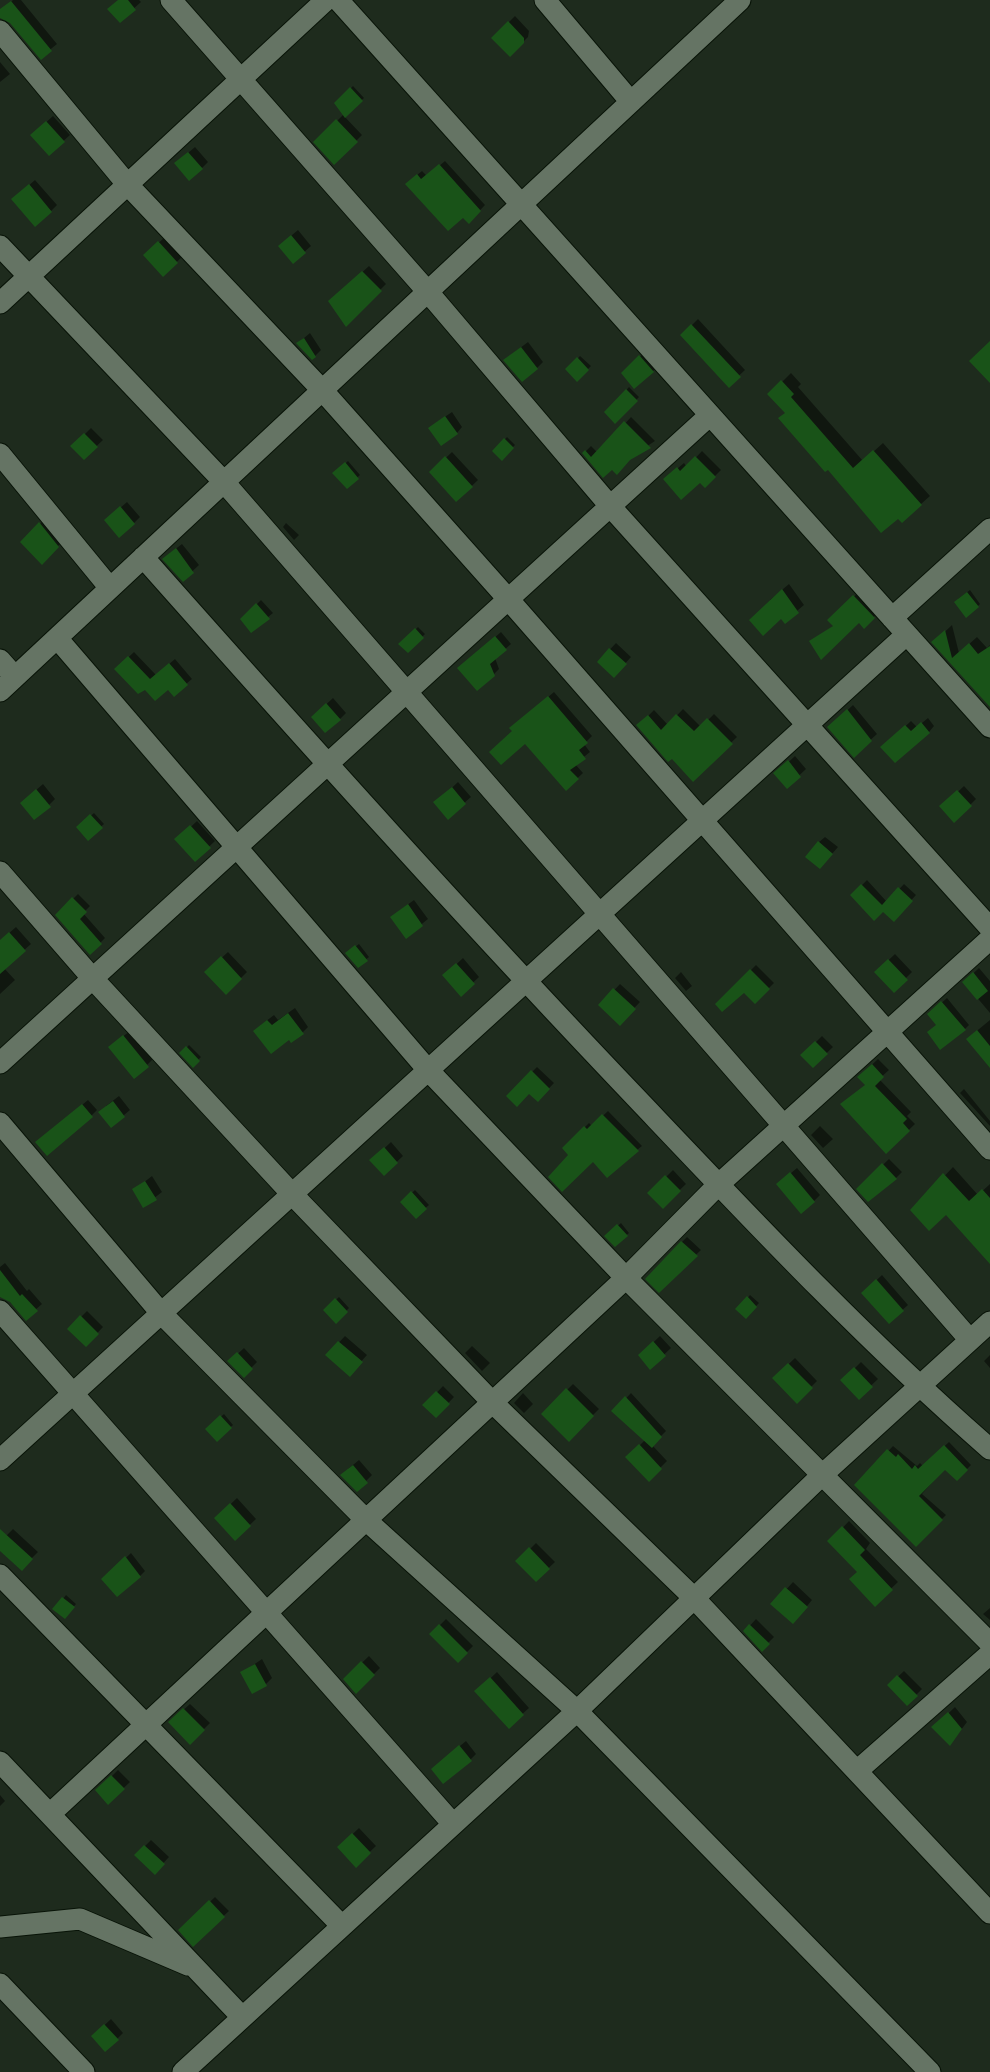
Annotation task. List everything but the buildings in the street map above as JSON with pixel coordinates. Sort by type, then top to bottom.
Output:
[{"type":"street","points":[[172,0],[428,292],[610,506],[990,928]]},
{"type":"street","points":[[0,303],[326,0]]},
{"type":"street","points":[[338,0],[524,204],[709,416],[990,727]]},
{"type":"street","points":[[545,0],[631,102]]},
{"type":"street","points":[[0,660],[8,684],[524,204],[730,4]]},
{"type":"street","points":[[0,31],[127,184],[323,391],[990,1149]]},
{"type":"street","points":[[0,246],[224,482],[410,692],[599,914],[970,1340]]},
{"type":"street","points":[[0,1063],[94,980],[327,764],[410,692],[709,416]]},
{"type":"street","points":[[0,454],[110,588]]},
{"type":"street","points":[[892,618],[990,530]]},
{"type":"street","points":[[143,557],[526,982],[718,1185],[920,1387],[990,1449]]},
{"type":"street","points":[[0,1460],[906,635]]},
{"type":"street","points":[[57,638],[428,1070],[626,1278],[990,1643]]},
{"type":"street","points":[[0,872],[94,980],[292,1194],[492,1402],[694,1598],[990,1913]]},
{"type":"street","points":[[50,1814],[626,1278],[718,1185],[990,939]]},
{"type":"street","points":[[0,1123],[161,1313],[366,1520],[577,1711],[930,2072]]},
{"type":"street","points":[[0,1311],[453,1824]]},
{"type":"street","points":[[183,2072],[577,1711],[821,1476],[990,1322]]},
{"type":"street","points":[[0,1575],[341,1925]]},
{"type":"street","points":[[857,1771],[990,1654]]},
{"type":"street","points":[[0,1762],[242,2017]]},
{"type":"street","points":[[0,1927],[80,1919],[196,1969]]},
{"type":"street","points":[[0,1984],[84,2072]]}]
